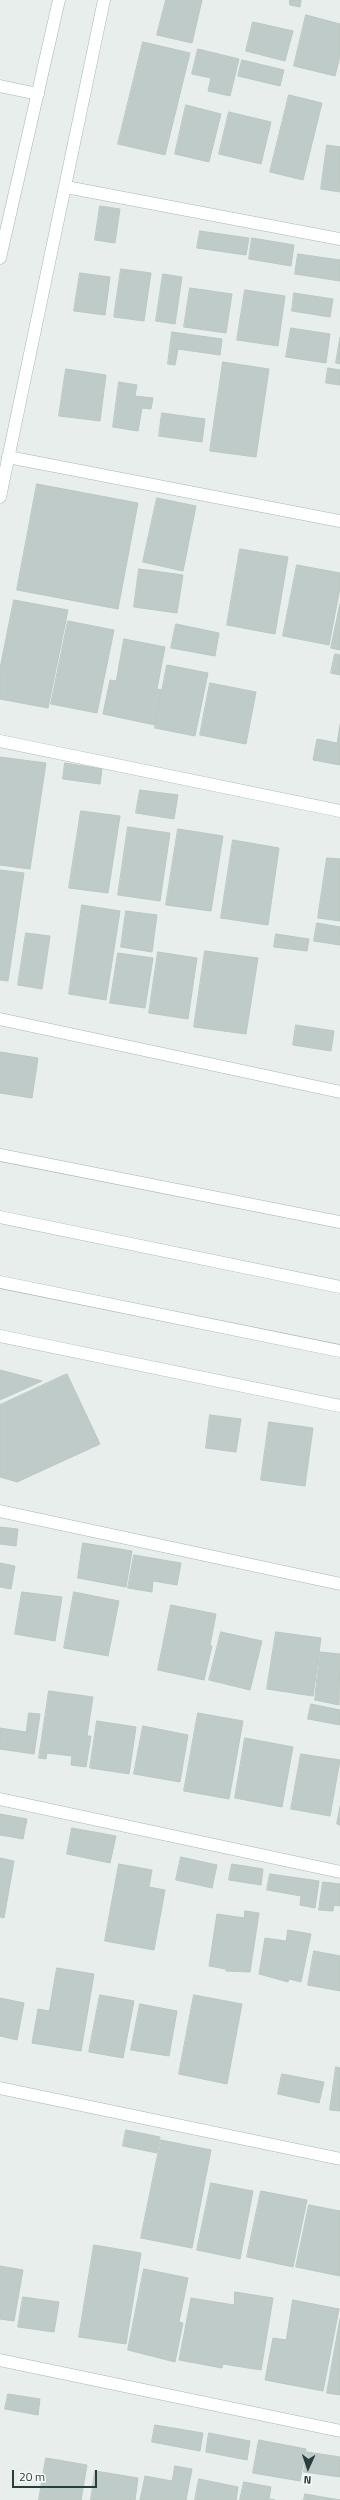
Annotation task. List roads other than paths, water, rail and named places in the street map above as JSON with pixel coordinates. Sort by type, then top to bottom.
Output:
[{"type":"street","points":[[0,258],[59,0]]},
{"type":"street","points":[[0,497],[104,0]]},
{"type":"street","points":[[0,86],[38,94]]},
{"type":"street","points":[[66,187],[340,239]]},
{"type":"street","points":[[8,456],[340,520]]},
{"type":"street","points":[[0,741],[340,811]]},
{"type":"street","points":[[0,1019],[340,1092]]},
{"type":"street","points":[[0,1155],[340,1222]]},
{"type":"street","points":[[0,1217],[340,1287]]},
{"type":"street","points":[[0,1282],[340,1351]]},
{"type":"street","points":[[0,1336],[340,1406]]},
{"type":"street","points":[[0,1511],[340,1584]]},
{"type":"street","points":[[0,1799],[340,1872]]},
{"type":"street","points":[[0,2088],[340,2159]]},
{"type":"street","points":[[0,2360],[340,2431]]}]
